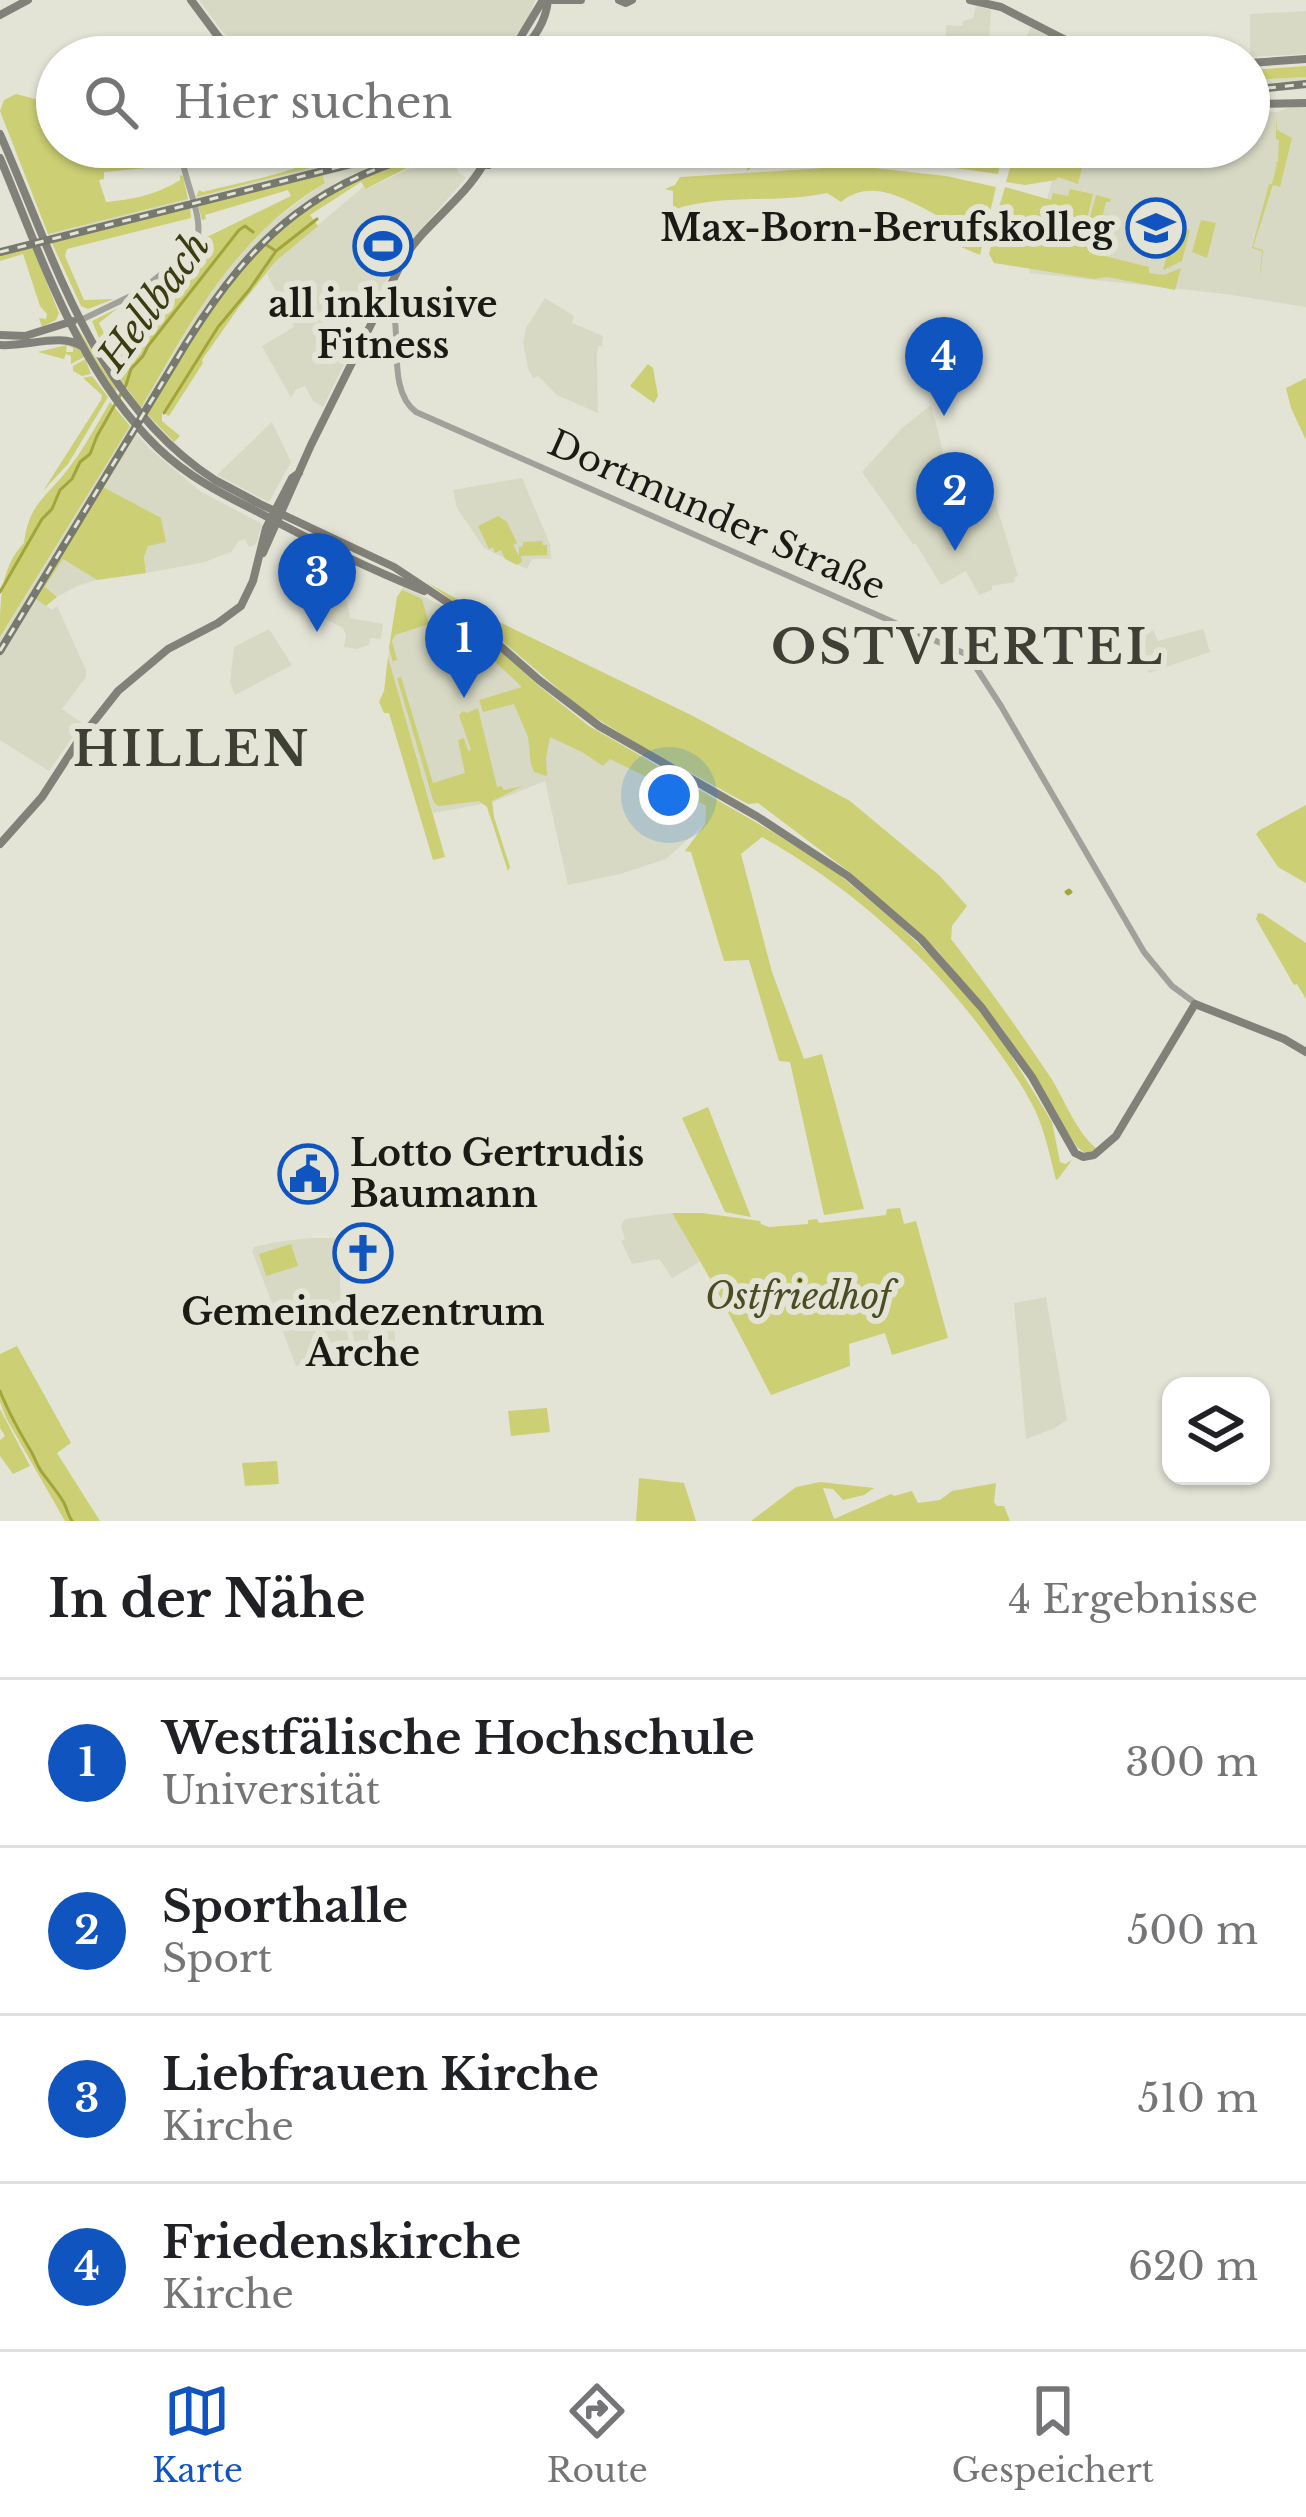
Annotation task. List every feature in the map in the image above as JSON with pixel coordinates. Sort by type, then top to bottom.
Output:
[{"type":"main road","points":[[0,15],[28,0]]},
{"type":"main road","points":[[191,0],[217,36]]},
{"type":"main road","points":[[546,0],[581,0]]},
{"type":"main road","points":[[534,36],[547,12],[546,0]]},
{"type":"main road","points":[[521,36],[546,0]]},
{"type":"main road","points":[[620,0],[632,0]]},
{"type":"main road","points":[[970,0],[1010,11],[1058,36]]},
{"type":"main road","points":[[1270,62],[1306,59]]},
{"type":"main road","points":[[1270,104],[1306,103]]},
{"type":"main road","points":[[0,134],[84,348],[123,401],[159,436],[195,467],[276,517],[391,578],[442,599],[599,726],[799,842],[885,907],[921,939],[982,1008],[1078,1155],[1094,1155],[1116,1136],[1195,1004]]},
{"type":"main road","points":[[0,158],[75,323],[116,391]]},
{"type":"main road","points":[[0,844],[42,797],[118,691],[168,650],[230,616],[248,596],[292,478],[404,258],[483,168]]},
{"type":"main road","points":[[0,335],[26,336],[75,323]]},
{"type":"main road","points":[[28,345],[75,323]]},
{"type":"main road","points":[[0,345],[68,338],[84,348]]},
{"type":"main road","name":"Dortmunder Straße","points":[[1195,1004],[1306,1052]]},
{"type":"street","points":[[75,323],[139,292],[195,247],[200,234],[184,168]]},
{"type":"street","name":"Dortmunder Straße","points":[[382,303],[394,314],[401,388],[404,401],[416,412],[965,653],[1001,706],[1144,952],[1172,986],[1195,1004]]},
{"type":"shaded area","points":[[199,0],[535,0],[526,25],[514,36],[228,36]]},
{"type":"shaded area","points":[[976,6],[991,10],[989,36],[946,36],[946,25],[962,26],[973,18]]},
{"type":"shaded area","points":[[1306,11],[1306,54],[1270,56],[1270,36],[1250,36],[1250,14]]},
{"type":"shaded area","points":[[1031,27],[1047,36],[1026,36]]},
{"type":"shaded area","points":[[1306,77],[1306,89],[1270,92],[1270,79]]},
{"type":"shaded area","points":[[1306,104],[1306,307],[1029,273],[1055,168],[1270,168],[1270,112]]},
{"type":"shaded area","points":[[310,168],[385,168],[319,200],[280,231],[212,310],[147,414],[141,408],[202,305],[238,255],[269,224],[324,183],[321,175],[198,205],[196,197]]},
{"type":"shaded area","points":[[411,168],[457,168],[466,178],[404,248],[363,324],[343,315],[331,340],[351,350],[323,407],[313,401],[305,386],[291,398],[262,346],[294,327],[267,274],[364,186],[367,189]]},
{"type":"shaded area","points":[[187,199],[189,207],[51,241],[48,234]]},
{"type":"shaded area","points":[[545,298],[574,316],[572,323],[603,336],[597,355],[598,413],[557,395],[538,376],[533,378],[528,368],[523,343],[526,328]]},
{"type":"shaded area","points":[[931,405],[956,502],[993,494],[1018,576],[1015,582],[992,586],[979,595],[966,571],[941,585],[862,472],[902,428]]},
{"type":"shaded area","points":[[272,422],[291,462],[269,502],[217,475]]},
{"type":"shaded area","points":[[130,426],[200,491],[262,524],[256,544],[249,547],[245,539],[231,552],[205,562],[146,573],[148,546],[166,541],[161,519],[103,487],[36,598],[52,610],[57,606],[86,670],[86,677],[62,709],[82,723],[49,771],[0,740],[0,638]]},
{"type":"shaded area","points":[[522,478],[550,544],[551,559],[532,559],[527,569],[484,548],[457,508],[453,490]]},
{"type":"shaded area","points":[[63,559],[97,580],[57,597],[45,588]]},
{"type":"shaded area","points":[[403,587],[445,607],[570,725],[706,807],[705,824],[666,859],[568,885],[545,781],[493,802],[433,813],[388,657]]},
{"type":"shaded area","points":[[347,601],[350,618],[383,624],[381,639],[370,638],[369,645],[356,649],[344,647],[343,628],[308,610],[313,605]]},
{"type":"shaded area","points":[[269,629],[292,665],[235,695],[230,682],[234,647]]},
{"type":"shaded area","points":[[1203,629],[1210,652],[1149,673],[1132,643],[1153,630],[1158,641]]},
{"type":"shaded area","points":[[672,1213],[700,1262],[672,1278],[659,1259],[632,1264],[621,1241],[625,1239],[621,1226],[625,1219]]},
{"type":"shaded area","points":[[310,1238],[340,1238],[340,1287],[350,1348],[296,1366],[252,1251]]},
{"type":"shaded area","points":[[1046,1297],[1067,1420],[1026,1439],[1014,1303]]},
{"type":"shaded area","points":[[380,1300],[381,1317],[393,1316],[396,1353],[357,1355],[349,1315],[363,1314],[362,1301]]},
{"type":"green space","points":[[1306,66],[1306,77],[1270,79],[1270,69]]},
{"type":"green space","points":[[16,94],[36,99],[36,168],[146,168],[104,172],[104,179],[99,180],[106,202],[153,193],[180,180],[180,175],[188,199],[48,234],[0,111],[4,100]]},
{"type":"green space","points":[[1276,116],[1277,130],[1292,138],[1280,187],[1273,185],[1253,247],[1263,250],[1259,282],[1262,251],[1252,248],[1278,162]]},
{"type":"green space","points":[[310,168],[196,197],[199,190]]},
{"type":"green space","points":[[384,168],[406,168],[366,189],[361,182],[310,215],[318,226],[276,261],[202,360],[169,416],[162,412],[162,421],[180,436],[174,442],[147,414],[210,314],[287,225],[352,181]]},
{"type":"green space","points":[[874,168],[996,187],[980,255],[942,239],[947,220],[880,191],[854,194],[841,202],[827,193],[711,202],[673,210],[673,191],[665,189],[680,177]]},
{"type":"green space","points":[[955,168],[999,168],[998,174]]},
{"type":"green space","points":[[1010,168],[1082,168],[1078,184],[1058,177],[1025,185],[1006,182]]},
{"type":"green space","points":[[322,175],[325,183],[265,229],[218,283],[141,408],[118,376],[126,358],[155,320],[160,323],[164,317],[160,314],[206,260],[207,237],[291,196],[288,190],[205,215],[202,220],[198,205]]},
{"type":"green space","points":[[1005,187],[1051,200],[1053,193],[1068,196],[1070,189],[1093,194],[1086,223],[1053,215],[1047,240],[1071,247],[1078,224],[1088,225],[1096,195],[1111,199],[1106,202],[1093,253],[1149,267],[1149,273],[1164,275],[1181,268],[1175,290],[994,263],[989,254],[997,222],[1008,224],[1006,235],[1024,240],[1027,232],[1015,228],[1017,221],[997,214]]},
{"type":"green space","points":[[190,207],[191,218],[67,249],[65,256],[84,300],[114,299],[88,309],[81,306],[51,241]]},
{"type":"green space","points":[[1201,220],[1216,223],[1207,258],[1192,252]]},
{"type":"green space","points":[[1175,226],[1190,230],[1182,261],[1163,270]]},
{"type":"green space","points":[[206,241],[204,252],[154,317],[92,352],[118,343],[149,323],[116,372],[105,350],[94,356],[117,389],[115,393],[92,357],[86,360],[91,374],[73,371],[90,354],[71,364],[66,354],[64,359],[38,352],[67,345],[66,352],[73,352],[68,345],[77,346],[83,355],[89,351],[78,328],[92,351],[102,345],[92,321],[118,308],[99,323],[105,335],[138,324],[172,293]]},
{"type":"green space","points":[[32,246],[59,313],[42,327],[39,318],[46,319],[47,314],[23,254],[0,261],[0,255]]},
{"type":"green space","points":[[648,364],[658,396],[654,403],[630,386]]},
{"type":"green space","points":[[92,376],[108,397],[68,464],[43,491],[101,400],[102,395],[83,378]]},
{"type":"green space","points":[[1306,378],[1306,440],[1286,388]]},
{"type":"green space","points":[[110,402],[130,426],[0,637],[6,574],[24,543],[30,519]]},
{"type":"green space","points":[[103,487],[161,518],[166,542],[148,546],[146,573],[97,580],[63,559],[45,587],[57,597],[46,606],[36,599]]},
{"type":"green space","points":[[498,516],[507,522],[519,556],[523,542],[542,541],[547,555],[521,556],[517,565],[505,559],[501,550],[489,549],[478,526]]},
{"type":"green space","points":[[428,583],[850,801],[940,876],[967,906],[952,926],[951,939],[1027,1042],[1077,1126],[1097,1149],[1085,1153],[1077,1147],[1002,1028],[936,949],[852,874],[758,803],[748,804],[583,710]]},
{"type":"green space","points":[[402,590],[422,599],[429,624],[395,635],[395,670],[389,648]]},
{"type":"green space","points":[[460,619],[589,726],[836,872],[898,924],[980,1011],[1006,1047],[1052,1122],[1060,1162],[1072,1160],[1058,1179],[1030,1100],[961,1003],[855,899],[762,837],[741,854],[772,972],[804,1059],[822,1054],[864,1209],[824,1215],[790,1062],[779,1061],[749,960],[724,961],[691,852],[685,851],[705,824],[706,806],[610,759],[603,766],[550,737],[547,776],[534,772],[528,737],[514,704],[483,712],[479,700],[522,687],[468,636],[461,637]]},
{"type":"green space","points":[[388,657],[445,857],[433,860],[389,713],[384,713],[379,702]]},
{"type":"green space","points":[[401,677],[433,783],[465,773],[458,740],[464,738],[471,750],[459,715],[478,708],[497,787],[523,786],[492,801],[508,871],[487,807],[479,801],[434,803],[397,678]]},
{"type":"green space","points":[[1306,805],[1306,883],[1278,867],[1256,834]]},
{"type":"green space","points":[[1258,913],[1306,943],[1306,999],[1256,919]]},
{"type":"green space","points":[[708,1107],[751,1217],[725,1212],[682,1118]]},
{"type":"green space","name":"Ostfriedhof","points":[[900,1208],[904,1224],[916,1221],[948,1338],[892,1355],[885,1333],[849,1344],[850,1366],[771,1395],[672,1213],[760,1221],[769,1227],[886,1215],[887,1209]]},
{"type":"green space","points":[[291,1244],[298,1266],[266,1276],[259,1254]]},
{"type":"green space","points":[[17,1346],[71,1443],[57,1453],[100,1521],[65,1521],[6,1418],[0,1402],[0,1354]]},
{"type":"green space","points":[[547,1408],[550,1432],[511,1436],[508,1411]]},
{"type":"green space","points":[[0,1409],[30,1466],[13,1474],[0,1456],[0,1440],[5,1436]]},
{"type":"green space","points":[[277,1461],[279,1484],[245,1486],[242,1463]]},
{"type":"green space","points":[[639,1478],[684,1483],[696,1521],[636,1521]]},
{"type":"green space","points":[[820,1482],[874,1488],[843,1500],[833,1489],[823,1488],[834,1519],[891,1494],[912,1491],[918,1503],[996,1483],[994,1502],[1004,1506],[1010,1521],[751,1521],[796,1487]]},
{"type":"waterway","name":"Hellbach","points":[[265,244],[276,251],[317,219]]},
{"type":"waterway","name":"Hellbach","points":[[0,592],[60,490],[90,454],[131,369],[239,230],[245,226],[253,232]]},
{"type":"waterway","name":"Hellbach","points":[[164,413],[218,327],[276,251]]},
{"type":"waterway","points":[[1069,890],[1071,892],[1068,894],[1066,892],[1069,890]]},
{"type":"waterway","points":[[0,1391],[72,1521]]},
{"type":"railway","points":[[1270,88],[1306,84]]},
{"type":"railway","points":[[0,252],[335,168]]},
{"type":"railway","points":[[0,651],[187,342],[239,269],[295,215],[327,193],[381,168]]},
{"type":"place","name":"Max-Born-Berufskolleg","points":[[1156,228]]},
{"type":"place","name":"all inklusive Fitness","points":[[383,246]]},
{"type":"place","name":"Friedenskirche","points":[[944,416]]},
{"type":"place","name":"Sporthalle","points":[[955,551]]},
{"type":"place","name":"Liebfrauen Kirche","points":[[317,632]]},
{"type":"place","name":"Westfälische Hochschule","points":[[464,698]]},
{"type":"place","name":"Lotto Gertrudis Baumann","points":[[308,1174]]},
{"type":"place","name":"Gemeindezentrum Arche","points":[[363,1253]]},
{"type":"district","name":"OSTVIERTEL","points":[[968,647]]},
{"type":"district","name":"HILLEN","points":[[192,749]]}]
